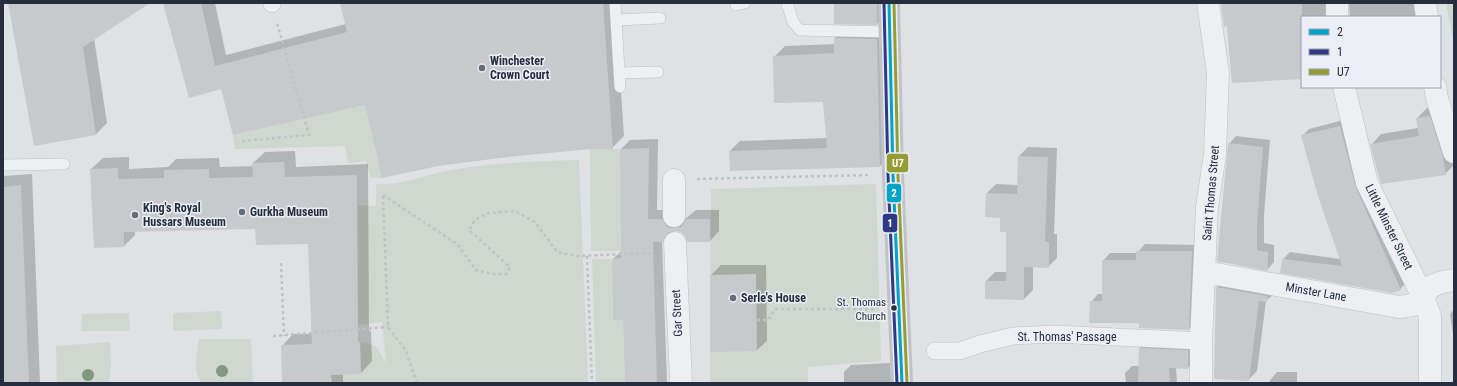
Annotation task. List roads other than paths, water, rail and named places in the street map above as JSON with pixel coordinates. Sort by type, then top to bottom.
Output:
[{"type":"main road","points":[[889,3],[893,174],[902,383]]},
{"type":"street","name":"Saint Thomas Street","points":[[1201,383],[1201,341],[1206,272],[1207,207],[1215,154],[1218,73],[1208,3]]},
{"type":"street","points":[[1336,3],[1337,16]]},
{"type":"street","points":[[1425,3],[1427,16]]},
{"type":"street","name":"Little Minster Street","points":[[1344,88],[1367,183],[1422,295],[1430,316],[1430,383]]},
{"type":"street","points":[[1435,88],[1454,152]]},
{"type":"street","points":[[674,180],[674,216]]},
{"type":"street","name":"Gar Street","points":[[675,247],[681,383]]},
{"type":"street","name":"Minster Lane","points":[[1206,272],[1400,308],[1413,305],[1432,286],[1442,282],[1454,280]]},
{"type":"street","name":"St. Thomas' Passage","points":[[935,351],[960,351],[980,344],[1013,336],[1054,334],[1201,341]]},
{"type":"lane","points":[[615,3],[620,87]]},
{"type":"lane","points":[[787,3],[793,22],[800,30],[890,32]]},
{"type":"lane","points":[[616,20],[660,18]]},
{"type":"lane","points":[[619,73],[658,72]]},
{"type":"lane","points":[[3,166],[64,164]]},
{"type":"place","name":"Winchester Crown Court","points":[[482,68]]},
{"type":"place","name":"Gurkha Museum","points":[[242,212]]},
{"type":"place","name":"King's Royal Hussars Museum","points":[[135,215]]},
{"type":"place","name":"Serle's House","points":[[733,298]]},
{"type":"place","name":"St. Thomas Church","points":[[894,308]]}]
